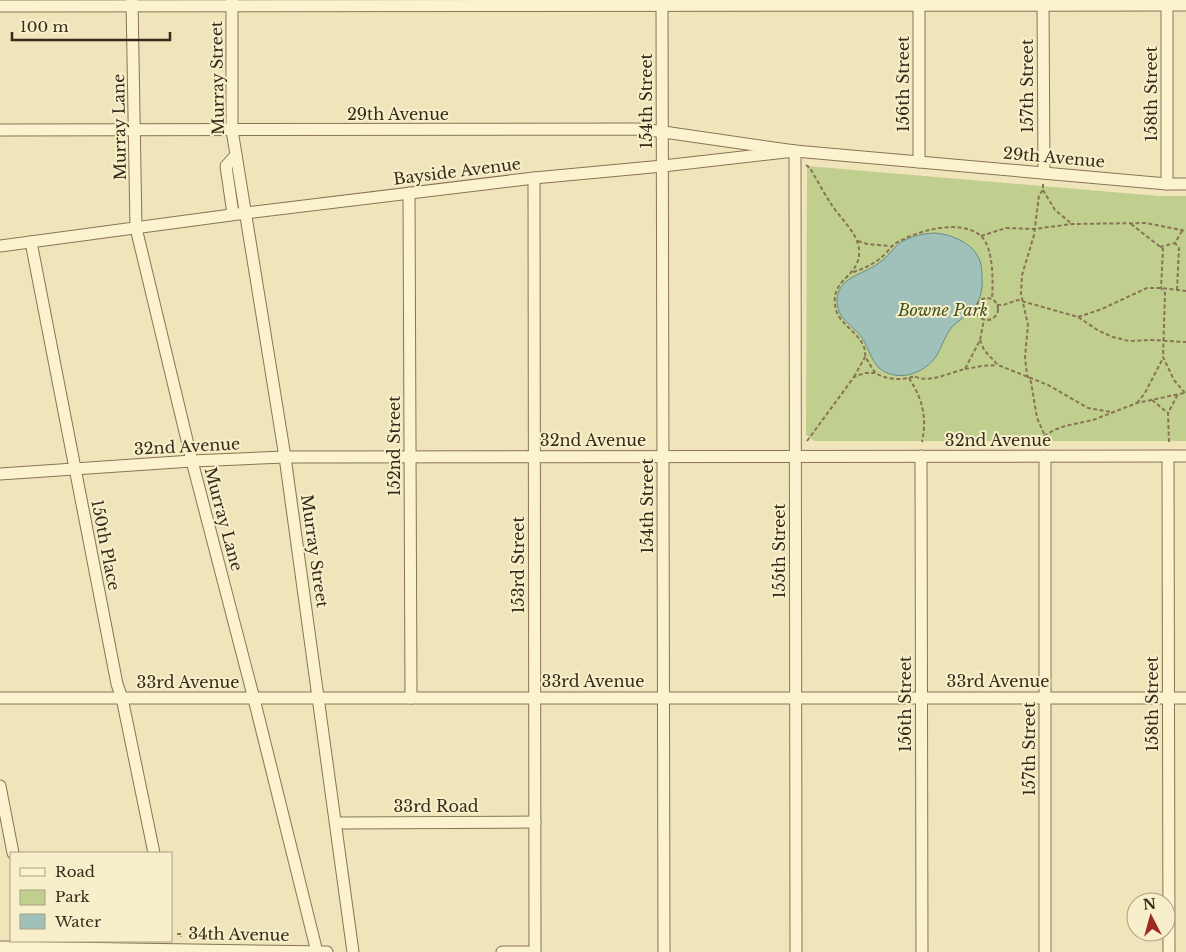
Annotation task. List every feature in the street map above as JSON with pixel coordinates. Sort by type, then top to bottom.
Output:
[{"type":"street","points":[[0,6],[132,3],[662,2],[919,5],[1043,2],[1186,4]]},
{"type":"street","name":"154th Street","points":[[662,2],[664,952]]},
{"type":"street","name":"157th Street","points":[[1043,2],[1044,172]]},
{"type":"street","name":"Murray Lane","points":[[132,3],[136,130],[136,228],[192,461],[317,952]]},
{"type":"street","name":"Murray Street","points":[[232,3],[232,130],[286,457],[353,952]]},
{"type":"street","name":"158th Street","points":[[1167,4],[1167,184]]},
{"type":"street","name":"156th Street","points":[[919,5],[919,162]]},
{"type":"street","name":"29th Avenue","points":[[0,130],[637,129],[795,151]]},
{"type":"street","name":"Bayside Avenue","points":[[0,246],[233,214],[534,178],[795,151],[919,162]]},
{"type":"street","name":"155th Street","points":[[795,151],[796,952]]},
{"type":"street","name":"Murray Street","points":[[233,214],[226,166],[236,155]]},
{"type":"street","name":"29th Avenue","points":[[919,162],[1167,184],[1186,184]]},
{"type":"street","name":"153rd Street","points":[[534,178],[535,952]]},
{"type":"street","name":"152nd Street","points":[[409,193],[411,698]]},
{"type":"street","name":"150th Place","points":[[31,242],[117,684],[122,698],[154,852]]},
{"type":"street","name":"156th Street","points":[[921,456],[922,952]]},
{"type":"street","name":"157th Street","points":[[1045,456],[1045,952]]},
{"type":"street","name":"158th Street","points":[[1168,456],[1169,952]]},
{"type":"street","name":"32nd Avenue","points":[[0,474],[192,461],[286,457],[1186,456]]},
{"type":"street","name":"33rd Avenue","points":[[0,698],[1186,698]]},
{"type":"street","points":[[0,786],[13,852]]},
{"type":"street","name":"33rd Road","points":[[336,823],[535,822]]},
{"type":"street","name":"34th Avenue","points":[[0,947],[175,943],[327,952]]},
{"type":"street","points":[[502,952],[535,952]]},
{"type":"path","points":[[804,164],[810,168],[832,206],[858,241],[867,244],[890,246],[915,233],[951,227],[965,228],[981,236],[987,246],[990,257],[993,282],[992,299],[997,305],[998,311],[994,317],[984,319],[979,315],[977,305],[982,300],[992,299]]},
{"type":"path","points":[[1044,172],[1034,235],[1022,275],[1022,302],[1027,314],[1028,326],[1025,357],[1027,376],[1031,382],[1037,418],[1049,443]]},
{"type":"path","points":[[1042,190],[1055,210],[1072,224]]},
{"type":"path","points":[[1130,223],[1160,247],[1175,243],[1182,231]]},
{"type":"path","points":[[981,236],[1006,228],[1034,229],[1072,224],[1146,223],[1186,231]]},
{"type":"path","points":[[853,272],[858,260],[858,241]]},
{"type":"path","points":[[1175,243],[1179,248],[1177,291]]},
{"type":"path","points":[[805,443],[854,377],[865,357],[866,352],[861,342],[838,316],[834,302],[835,294],[841,282],[853,272],[871,265],[888,251],[890,246]]},
{"type":"path","points":[[1160,247],[1162,250],[1161,288],[1165,293],[1164,357],[1174,380],[1185,393]]},
{"type":"path","points":[[1078,317],[1102,309],[1147,288],[1186,291]]},
{"type":"path","points":[[997,305],[1018,300],[1078,317],[1099,331],[1130,342],[1164,340],[1186,342]]},
{"type":"path","points":[[965,369],[980,340],[984,319]]},
{"type":"path","points":[[980,340],[984,350],[998,365]]},
{"type":"path","points":[[865,357],[875,373]]},
{"type":"path","points":[[1137,403],[1164,357]]},
{"type":"path","points":[[854,377],[865,373],[875,373],[892,379],[903,380],[914,376],[930,380],[965,369],[998,365],[1058,390],[1088,408],[1112,413]]},
{"type":"path","points":[[910,378],[925,412],[926,420],[922,442]]},
{"type":"path","points":[[1034,443],[1054,430],[1066,426],[1093,420],[1137,403],[1185,393]]},
{"type":"path","points":[[1169,442],[1168,413],[1178,394]]},
{"type":"path","points":[[1152,400],[1168,413]]},
{"type":"green space","name":"Bowne Park","points":[[807,166],[1159,196],[1186,196],[1186,441],[814,441],[806,435]]},
{"type":"water","points":[[934,233],[948,235],[973,249],[980,261],[982,270],[981,295],[972,311],[951,328],[934,360],[924,368],[901,376],[882,371],[872,358],[861,336],[840,314],[837,301],[838,293],[846,282],[879,263],[895,247],[908,238]]}]
